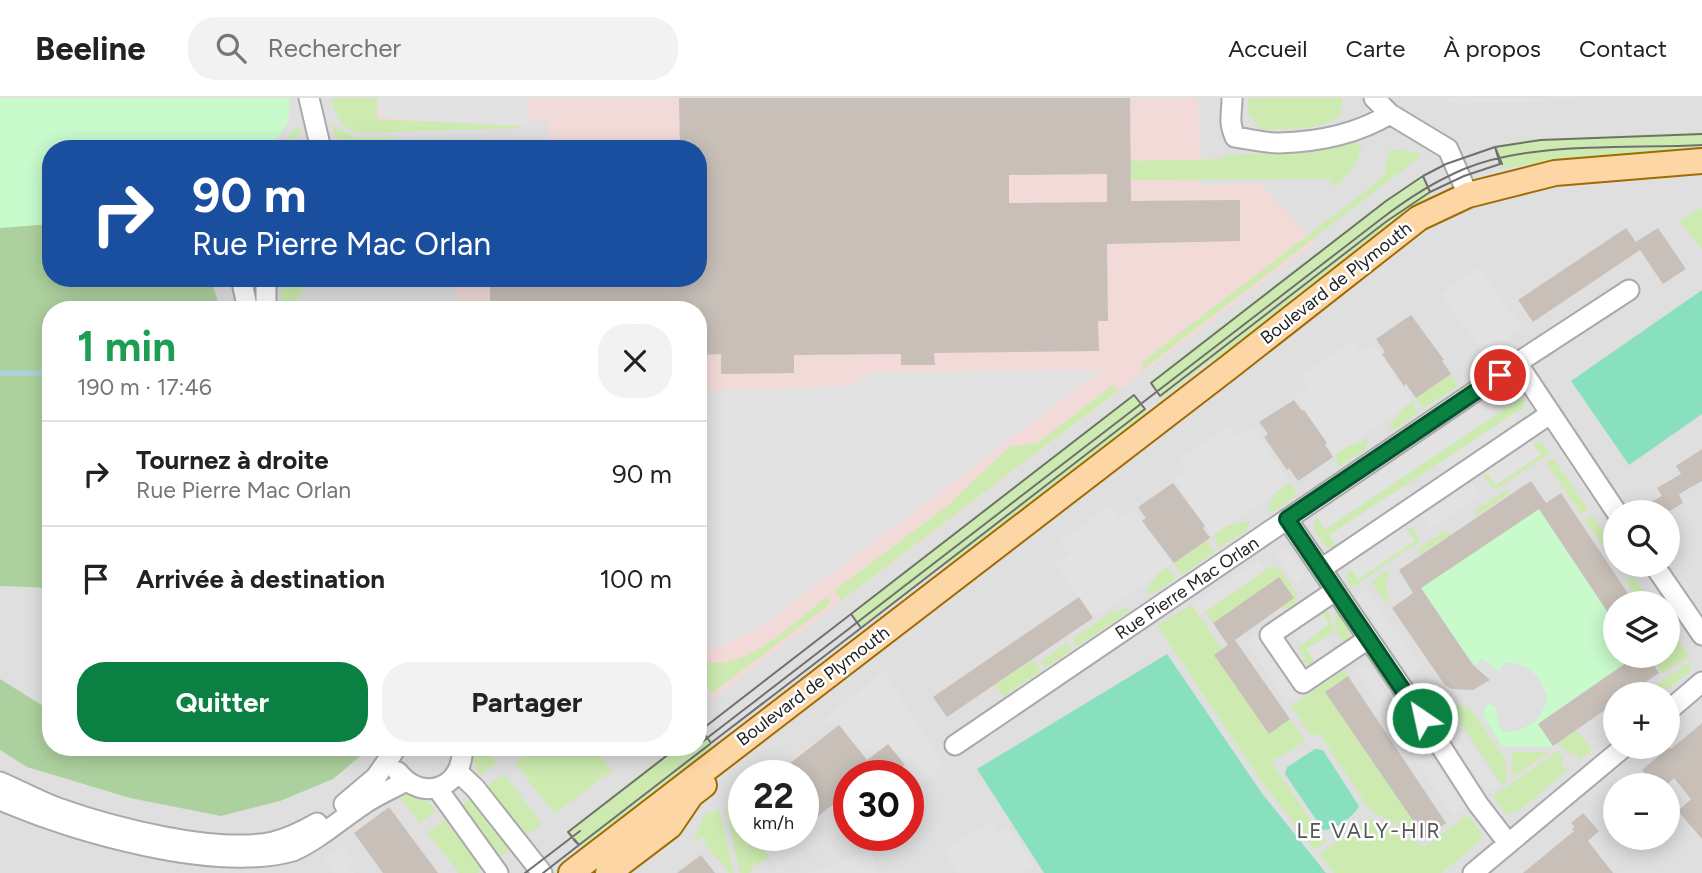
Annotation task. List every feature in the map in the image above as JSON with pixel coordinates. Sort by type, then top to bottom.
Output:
[{"type":"main road","name":"Boulevard de Plymouth","points":[[572,873],[1419,218],[1468,195],[1555,173],[1702,161]]},
{"type":"main road","name":"Boulevard de Plymouth","points":[[608,873],[670,826],[691,795],[891,639],[1022,526]]},
{"type":"street","points":[[309,98],[317,140]]},
{"type":"street","points":[[1231,98],[1232,112],[1229,122],[1235,137],[1277,143],[1325,138],[1371,126],[1390,114]]},
{"type":"street","points":[[1374,98],[1390,114],[1448,149],[1468,195]]},
{"type":"street","name":"Rue Pierre Mac Orlan","points":[[955,745],[1517,363],[1629,290]]},
{"type":"street","points":[[1517,363],[1608,500]]},
{"type":"street","points":[[1321,569],[1550,414]]},
{"type":"street","points":[[1287,519],[1478,804],[1508,843]]},
{"type":"street","points":[[1662,577],[1702,635]]},
{"type":"street","points":[[1335,591],[1270,635],[1303,683],[1368,639]]},
{"type":"street","points":[[1680,700],[1702,682]]},
{"type":"street","points":[[0,782],[57,808],[141,832],[228,844],[270,842],[288,838],[328,816],[376,777],[390,756]]},
{"type":"street","points":[[394,756],[399,773],[406,781],[426,789],[437,788],[449,782],[458,772],[462,756]]},
{"type":"street","points":[[1472,873],[1610,759]]},
{"type":"street","points":[[458,772],[475,788],[542,873]]},
{"type":"street","points":[[0,800],[59,824],[120,843],[189,860],[233,863],[274,858],[295,851],[386,791],[406,781]]},
{"type":"street","points":[[437,788],[498,873]]},
{"type":"shaded area","points":[[0,98],[1702,98],[1702,873],[0,873]]},
{"type":"shaded area","points":[[343,98],[1198,98],[1201,186],[1259,183],[1315,243],[711,700],[707,686],[707,301],[457,301],[455,287],[707,287],[707,140],[549,140],[546,119],[352,122]]},
{"type":"shaded area","points":[[378,98],[529,98],[528,126],[381,117]]},
{"type":"shaded area","points":[[1438,98],[1618,98],[1458,104]]},
{"type":"shaded area","points":[[1479,267],[1522,328],[1484,355],[1441,294]]},
{"type":"shaded area","points":[[1352,341],[1360,353],[1373,344],[1412,402],[1335,455],[1295,396],[1308,388],[1300,376]]},
{"type":"shaded area","points":[[1102,370],[756,630],[716,649],[707,644],[707,391],[850,386],[874,372]]},
{"type":"shaded area","points":[[1487,399],[1497,414],[1325,529],[1316,515]]},
{"type":"shaded area","points":[[1513,414],[1522,427],[1447,476],[1438,464]]},
{"type":"shaded area","points":[[1229,425],[1237,436],[1252,427],[1290,482],[1212,536],[1174,479],[1186,471],[1178,459]]},
{"type":"shaded area","points":[[1529,440],[1541,455],[1496,485],[1485,470]]},
{"type":"shaded area","points":[[1558,441],[1598,498],[1589,496],[1553,444]]},
{"type":"shaded area","points":[[1471,482],[1481,496],[1430,530],[1420,516]]},
{"type":"shaded area","points":[[1405,485],[1414,499],[1340,550],[1329,535]]},
{"type":"shaded area","points":[[1111,505],[1120,518],[1134,509],[1172,564],[1093,618],[1055,563],[1069,554],[1060,541]]},
{"type":"shaded area","points":[[1404,526],[1415,540],[1358,580],[1348,564]]},
{"type":"shaded area","points":[[1287,547],[1307,576],[1296,584],[1276,555]]},
{"type":"shaded area","points":[[1258,560],[1265,570],[1199,616],[1192,605]]},
{"type":"shaded area","points":[[1644,577],[1651,577],[1661,591],[1653,591]]},
{"type":"shaded area","points":[[1366,590],[1421,667],[1409,675],[1356,596]]},
{"type":"shaded area","points":[[1321,611],[1329,624],[1303,644],[1292,630]]},
{"type":"shaded area","points":[[1257,633],[1299,695],[1287,702],[1246,641]]},
{"type":"shaded area","points":[[1325,637],[1333,650],[1315,663],[1307,649]]},
{"type":"shaded area","points":[[1365,664],[1389,697],[1378,704],[1355,670]]},
{"type":"shaded area","points":[[884,671],[944,766],[924,782],[924,760],[901,760],[888,744],[867,760],[839,725],[822,721]]},
{"type":"shaded area","points":[[1408,723],[1465,808],[1453,816],[1395,731]]},
{"type":"shaded area","points":[[1463,732],[1499,785],[1488,793],[1452,740]]},
{"type":"shaded area","points":[[991,822],[997,832],[1009,827],[1034,867],[1024,873],[957,873],[944,849]]},
{"type":"shaded area","points":[[819,836],[825,844],[819,848]]},
{"type":"shaded area","points":[[342,846],[353,862],[348,865],[354,873],[333,873],[323,859]]},
{"type":"shaded area","points":[[766,851],[813,851],[778,872]]},
{"type":"shaded area","points":[[871,851],[877,873],[808,873]]},
{"type":"green space","points":[[0,98],[42,140],[42,287],[213,287],[218,301],[42,301],[42,588],[0,586]]},
{"type":"green space","points":[[0,98],[289,98],[288,121],[275,140],[42,140],[42,225],[0,228]]},
{"type":"green space","points":[[331,98],[377,98],[377,119],[518,128],[360,133],[348,128],[340,120]]},
{"type":"green space","points":[[1249,98],[1342,98],[1340,116],[1322,125],[1261,130],[1248,113]]},
{"type":"green space","points":[[331,124],[356,138],[392,137],[385,140],[340,140]]},
{"type":"green space","points":[[296,128],[301,128],[295,140],[286,140]]},
{"type":"green space","points":[[1702,132],[1702,153],[1557,161],[1501,168],[1494,146],[1532,139]]},
{"type":"green space","points":[[1356,142],[1362,145],[1355,164],[1344,179],[1333,187],[1329,179],[1130,180],[1128,161],[1222,159],[1225,155],[1315,152]]},
{"type":"green space","points":[[1389,149],[1418,152],[1421,156],[1141,371],[1143,361],[1372,186],[1385,174]]},
{"type":"green space","points":[[1422,175],[1431,195],[1333,269],[1276,321],[1235,351],[1206,364],[1162,399],[1150,381],[1386,199]]},
{"type":"green space","points":[[1702,208],[1702,249],[1679,221]]},
{"type":"green space","points":[[281,287],[304,287],[297,301],[281,301]]},
{"type":"green space","points":[[1702,290],[1702,414],[1629,465],[1571,381]]},
{"type":"green space","points":[[1451,374],[1458,386],[1423,409],[1416,398]]},
{"type":"green space","points":[[1113,385],[1118,391],[841,601],[834,591],[947,506],[1009,447],[1037,443]]},
{"type":"green space","points":[[1133,394],[1150,416],[952,569],[947,562],[861,628],[850,613]]},
{"type":"green space","points":[[1521,398],[1526,406],[1330,535],[1337,547],[1327,547],[1318,537],[1314,525],[1317,517],[1326,529]]},
{"type":"green space","points":[[1412,402],[1418,413],[1394,430],[1388,428],[1400,410]]},
{"type":"green space","points":[[1368,439],[1365,450],[1339,466],[1335,455],[1348,446]]},
{"type":"green space","points":[[1533,444],[1543,444],[1550,453],[1495,490],[1484,478],[1488,474],[1496,485],[1540,455]]},
{"type":"green space","points":[[1553,458],[1588,509],[1581,514],[1546,463]]},
{"type":"green space","points":[[1290,483],[1297,495],[1273,512],[1267,509],[1277,491]]},
{"type":"green space","points":[[1507,489],[1510,493],[1477,516],[1474,511]]},
{"type":"green space","points":[[1539,509],[1603,605],[1603,668],[1619,668],[1539,723],[1554,747],[1502,746],[1483,715],[1486,706],[1489,704],[1496,707],[1503,732],[1513,731],[1535,721],[1544,708],[1547,691],[1544,691],[1539,679],[1524,666],[1504,663],[1499,671],[1481,658],[1477,666],[1468,658],[1421,588]]},
{"type":"green space","points":[[1592,515],[1603,532],[1603,546],[1585,520]]},
{"type":"green space","points":[[1248,521],[1250,523],[1245,531],[1219,548],[1214,535],[1227,526]]},
{"type":"green space","points":[[1412,527],[1420,541],[1351,588],[1347,581],[1348,572],[1352,569],[1358,579],[1414,541],[1407,529]]},
{"type":"green space","points":[[1446,530],[1450,535],[1419,555],[1416,550]]},
{"type":"green space","points":[[1207,540],[1215,552],[1182,575],[1174,563]]},
{"type":"green space","points":[[1271,566],[1279,568],[1297,594],[1295,604],[1289,608],[1281,607],[1294,598],[1279,577],[1213,623],[1205,612]]},
{"type":"green space","points":[[1167,567],[1176,578],[1152,595],[1146,592],[1158,573]]},
{"type":"green space","points":[[1387,570],[1389,601],[1386,602],[1372,583]]},
{"type":"green space","points":[[1634,577],[1643,591],[1633,591],[1626,581]]},
{"type":"green space","points":[[827,597],[831,603],[712,693],[707,686],[707,662],[716,663],[750,654]]},
{"type":"green space","points":[[1192,605],[1222,649],[1214,655],[1268,733],[1290,719],[1306,741],[1271,762],[1326,842],[1314,849],[1262,782],[1157,625]]},
{"type":"green space","points":[[1127,608],[1130,611],[1077,646],[1072,639],[1109,614]]},
{"type":"green space","points":[[1328,610],[1335,631],[1307,649],[1315,663],[1307,665],[1301,661],[1305,658],[1298,647],[1303,644],[1321,611]]},
{"type":"green space","points":[[1334,610],[1347,626],[1350,636],[1345,643],[1337,633]]},
{"type":"green space","points":[[1067,643],[1072,650],[1045,668],[1041,661]]},
{"type":"green space","points":[[1680,643],[1689,656],[1680,662]]},
{"type":"green space","points":[[1167,654],[1261,792],[1326,873],[1044,873],[977,769]]},
{"type":"green space","points":[[1033,659],[1041,671],[1003,697],[995,685]]},
{"type":"green space","points":[[1690,661],[1690,671],[1676,682],[1660,682]]},
{"type":"green space","points":[[1658,668],[1671,668],[1662,674]]},
{"type":"green space","points":[[1344,670],[1348,676],[1325,692],[1425,838],[1422,839],[1370,810],[1319,733],[1312,737],[1291,706]]},
{"type":"green space","points":[[0,679],[42,705],[42,756],[360,756],[333,779],[280,801],[221,816],[130,798],[27,767],[0,750]]},
{"type":"green space","points":[[1453,704],[1470,708],[1505,759],[1507,781],[1502,785],[1449,706]]},
{"type":"green space","points":[[1576,730],[1593,750],[1580,760],[1574,752],[1569,755],[1557,743]]},
{"type":"green space","points":[[707,738],[716,750],[670,781],[582,849],[567,831],[663,756],[707,756]]},
{"type":"green space","points":[[1315,749],[1323,750],[1359,806],[1348,819],[1328,830],[1323,830],[1285,774],[1287,767]]},
{"type":"green space","points":[[1558,751],[1564,759],[1561,763],[1567,771],[1517,812],[1506,814],[1493,796]]},
{"type":"green space","points":[[1512,752],[1549,752],[1512,778]]},
{"type":"green space","points":[[473,756],[491,756],[497,763],[481,775],[476,769]]},
{"type":"green space","points":[[524,756],[600,756],[612,770],[555,814],[515,763]]},
{"type":"green space","points":[[504,774],[542,824],[526,836],[487,786]]},
{"type":"green space","points":[[403,793],[422,798],[436,811],[420,823],[399,796]]},
{"type":"green space","points":[[473,796],[512,847],[499,857],[460,807]]},
{"type":"green space","points":[[719,810],[734,873],[730,873],[704,843],[706,840],[703,836],[693,842],[705,814]]},
{"type":"green space","points":[[1468,815],[1481,832],[1480,841],[1442,873],[1334,873],[1319,854],[1373,819],[1424,847]]},
{"type":"green space","points":[[444,820],[483,869],[478,873],[459,873],[427,833]]},
{"type":"green space","points":[[735,851],[765,851],[769,857],[755,865],[749,873],[740,873]]},
{"type":"building","points":[[679,98],[1130,98],[1131,201],[1240,200],[1240,241],[1107,244],[1108,321],[1098,321],[1099,351],[934,353],[935,365],[901,365],[901,354],[794,355],[794,373],[721,374],[721,354],[707,355],[707,301],[490,301],[490,287],[707,287],[707,140],[680,140]],"holes":[[[1107,174],[1107,202],[1009,203],[1009,175]]]},
{"type":"building","points":[[1626,228],[1636,242],[1658,228],[1686,269],[1663,284],[1640,250],[1533,322],[1518,300]]},
{"type":"building","points":[[1411,315],[1451,374],[1416,398],[1406,384],[1404,386],[1382,354],[1385,352],[1376,339]]},
{"type":"building","points":[[1294,400],[1327,443],[1325,445],[1333,457],[1298,481],[1264,437],[1268,434],[1259,422]]},
{"type":"building","points":[[1702,449],[1702,481],[1679,494],[1683,503],[1680,505],[1680,500],[1655,500],[1662,496],[1657,488],[1681,474],[1676,466]]},
{"type":"building","points":[[1531,481],[1546,503],[1561,493],[1603,556],[1603,577],[1617,577],[1626,591],[1603,591],[1603,605],[1539,509],[1421,588],[1473,665],[1490,680],[1473,690],[1452,689],[1444,684],[1392,608],[1413,593],[1399,570]]},
{"type":"building","points":[[1173,483],[1205,526],[1203,528],[1210,538],[1174,563],[1142,521],[1146,518],[1138,507]]},
{"type":"building","points":[[1279,577],[1294,598],[1235,640],[1290,719],[1269,734],[1214,655],[1228,645],[1213,623]]},
{"type":"building","points":[[1079,597],[1093,618],[947,717],[933,697]]},
{"type":"building","points":[[1619,668],[1656,668],[1659,673],[1646,682],[1603,682],[1603,711],[1553,746],[1538,724]]},
{"type":"building","points":[[1348,676],[1446,823],[1425,838],[1325,692]]},
{"type":"building","points":[[1702,723],[1702,839],[1680,813],[1680,809],[1691,799],[1680,785],[1680,773],[1645,773],[1642,770],[1655,759],[1680,759],[1680,741]]},
{"type":"building","points":[[839,725],[867,760],[833,760],[833,805],[819,816],[819,760],[794,760]]},
{"type":"building","points":[[888,744],[901,760],[867,760]]},
{"type":"building","points":[[389,807],[438,873],[383,873],[354,833]]},
{"type":"building","points":[[1583,813],[1599,831],[1588,841],[1613,873],[1523,873],[1574,831],[1572,829],[1575,827],[1571,823]]},
{"type":"building","points":[[701,855],[715,873],[677,873]]},
{"type":"waterway","points":[[0,373],[42,373]]},
{"type":"tram line","points":[[1502,164],[1495,147],[1541,140],[1702,134]]},
{"type":"tram line","points":[[707,738],[1381,219],[1421,191],[1464,169],[1519,154],[1581,148],[1702,145]]},
{"type":"tram line","points":[[1495,147],[1500,164],[1464,176],[1430,192],[1423,176],[1446,164],[1495,147]]},
{"type":"tram line","points":[[1423,176],[1430,192],[1387,221],[1160,396],[1151,383],[1386,201],[1423,176]]},
{"type":"tram line","points":[[1134,395],[1145,409],[861,628],[851,614],[1134,395]]},
{"type":"tram line","points":[[707,738],[711,743],[861,628],[851,614]]},
{"type":"tram line","points":[[707,725],[851,614]]},
{"type":"tram line","points":[[666,756],[568,832],[579,845],[694,756]]},
{"type":"tram line","points":[[525,873],[580,831]]},
{"type":"tram line","points":[[543,873],[579,845],[574,840]]},
{"type":"district","name":"LE VALY-HIR","points":[[1369,831]]},
{"type":"route","points":[[1422,718],[1287,519],[1500,375]]}]
